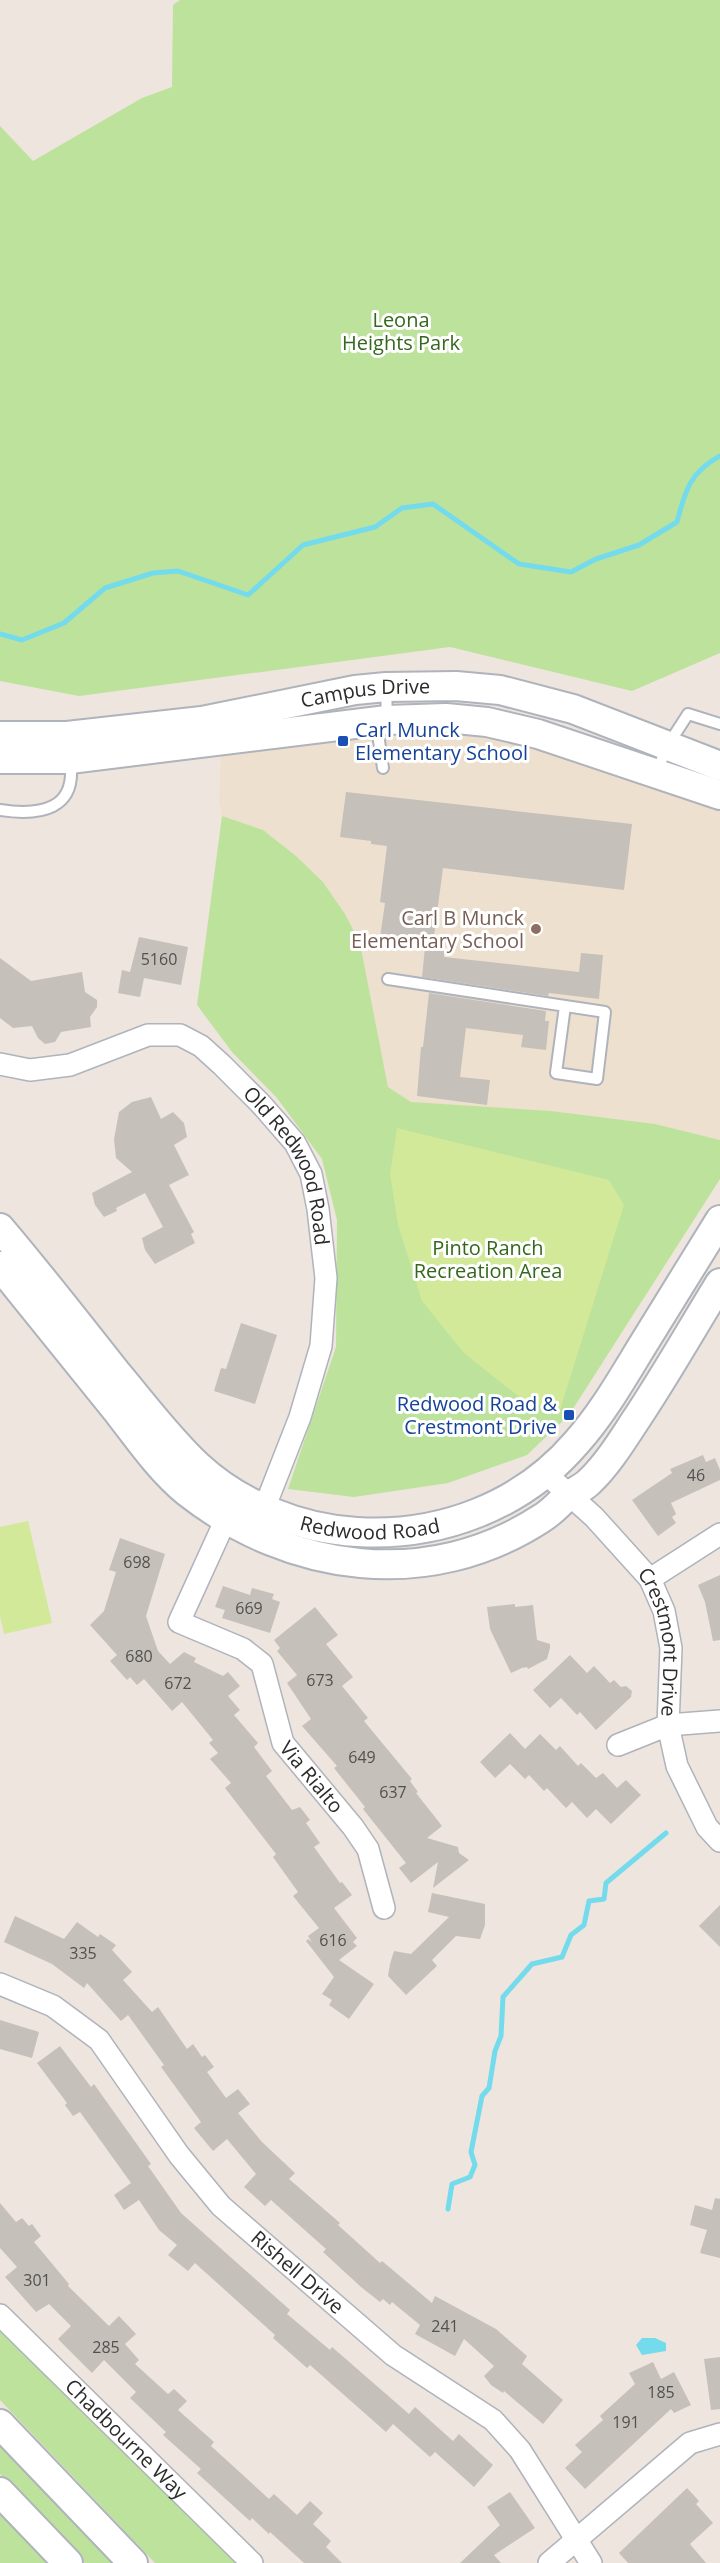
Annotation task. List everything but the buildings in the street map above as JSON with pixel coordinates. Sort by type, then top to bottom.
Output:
[{"type":"main road","name":"Campus Drive","points":[[0,759],[69,748],[355,690],[456,686],[500,690],[573,709],[720,766]]},
{"type":"main road","name":"Campus Drive","points":[[0,736],[69,748],[387,720],[446,718],[487,722],[538,734],[720,795]]},
{"type":"main road","name":"Redwood Road","points":[[0,1228],[167,1435],[200,1468],[238,1495],[264,1509],[342,1532],[369,1533],[420,1530],[470,1516],[493,1507],[530,1486],[545,1473],[578,1442],[611,1397],[720,1220]]},
{"type":"main road","name":"Redwood Road","points":[[0,1266],[152,1455],[185,1490],[226,1520],[249,1533],[307,1555],[359,1563],[396,1564],[455,1556],[485,1546],[543,1518],[568,1496],[589,1482],[617,1448],[648,1402],[720,1283]]},
{"type":"main road","points":[[0,2424],[133,2563]]},
{"type":"main road","points":[[0,2492],[68,2563]]},
{"type":"street","name":"Old Redwood Road","points":[[0,1064],[30,1070],[70,1065],[148,1035],[180,1035],[201,1046],[222,1065],[260,1102],[295,1143],[311,1174],[318,1209],[326,1278],[321,1346],[300,1418],[264,1509]]},
{"type":"street","name":"Crestmont Drive","points":[[545,1473],[594,1517],[650,1579],[664,1611],[671,1648],[668,1725],[677,1766],[707,1827],[720,1841]]},
{"type":"street","name":"Via Rialto","points":[[226,1520],[179,1622],[243,1649],[262,1664],[284,1743],[353,1827],[368,1849],[384,1908]]},
{"type":"street","points":[[650,1579],[720,1534]]},
{"type":"street","points":[[618,1745],[668,1725],[720,1720]]},
{"type":"street","name":"Rishell Drive","points":[[0,1984],[53,2006],[99,2040],[179,2155],[221,2206],[399,2360],[493,2420],[507,2433],[591,2563]]},
{"type":"street","name":"Chadbourne Way","points":[[0,2315],[252,2563]]},
{"type":"street","points":[[549,2563],[690,2443],[720,2434]]},
{"type":"lane","points":[[384,768],[378,734],[387,720],[386,687]]},
{"type":"lane","points":[[656,773],[668,746],[688,714],[720,724]]},
{"type":"lane","points":[[0,810],[38,811],[56,804],[69,791],[73,780],[69,748]]},
{"type":"lane","points":[[388,979],[605,1012],[597,1079],[556,1073],[565,1006]]},
{"type":"shaded area","name":"Carl B Munck Elementary School","points":[[467,725],[720,806],[720,1140],[655,1124],[551,1111],[411,1103],[388,1087],[360,943],[345,914],[323,882],[296,856],[263,830],[222,816],[219,801],[221,756],[257,748]]},
{"type":"green space","name":"Leona Heights Park","points":[[180,0],[720,0],[720,653],[632,691],[450,647],[79,696],[0,681],[0,126],[33,161],[142,98],[172,87],[173,5]]},
{"type":"green space","name":"Pinto Ranch Recreation Area","points":[[222,816],[263,830],[296,856],[323,882],[345,914],[360,943],[388,1087],[411,1102],[551,1111],[655,1124],[720,1140],[720,1179],[569,1415],[527,1455],[448,1483],[354,1497],[288,1489],[336,1347],[337,1220],[322,1159],[277,1098],[232,1052],[197,1005]]},
{"type":"green space","points":[[397,1128],[609,1180],[624,1205],[560,1410],[523,1400],[464,1353],[422,1301],[398,1225],[390,1174]]},
{"type":"green space","points":[[28,1521],[52,1623],[4,1634],[0,1616],[0,1527]]},
{"type":"green space","points":[[0,2328],[23,2354],[195,2508],[247,2563],[155,2563],[0,2400]]},
{"type":"green space","points":[[0,2438],[119,2563],[85,2563],[0,2474]]},
{"type":"green space","points":[[0,2514],[47,2563],[0,2563]]},
{"type":"water","points":[[642,2338],[655,2338],[666,2343],[666,2351],[642,2355],[636,2345]]},
{"type":"waterway","points":[[0,634],[22,640],[64,623],[105,588],[153,573],[178,571],[248,595],[303,545],[375,527],[402,508],[433,504],[519,564],[571,572],[596,559],[639,545],[677,522],[690,483],[702,469],[720,456]]},
{"type":"waterway","points":[[448,2209],[452,2184],[470,2177],[475,2165],[471,2152],[482,2096],[489,2088],[495,2051],[501,2036],[503,1997],[532,1964],[562,1957],[571,1935],[584,1925],[589,1901],[604,1899],[606,1883],[666,1833]]},
{"type":"place","name":"Carl Munck Elementary School","points":[[343,741]]},
{"type":"place","name":"Carl B Munck Elementary School","points":[[536,929]]},
{"type":"place","name":"Redwood Road & Crestmont Drive","points":[[569,1415]]}]
